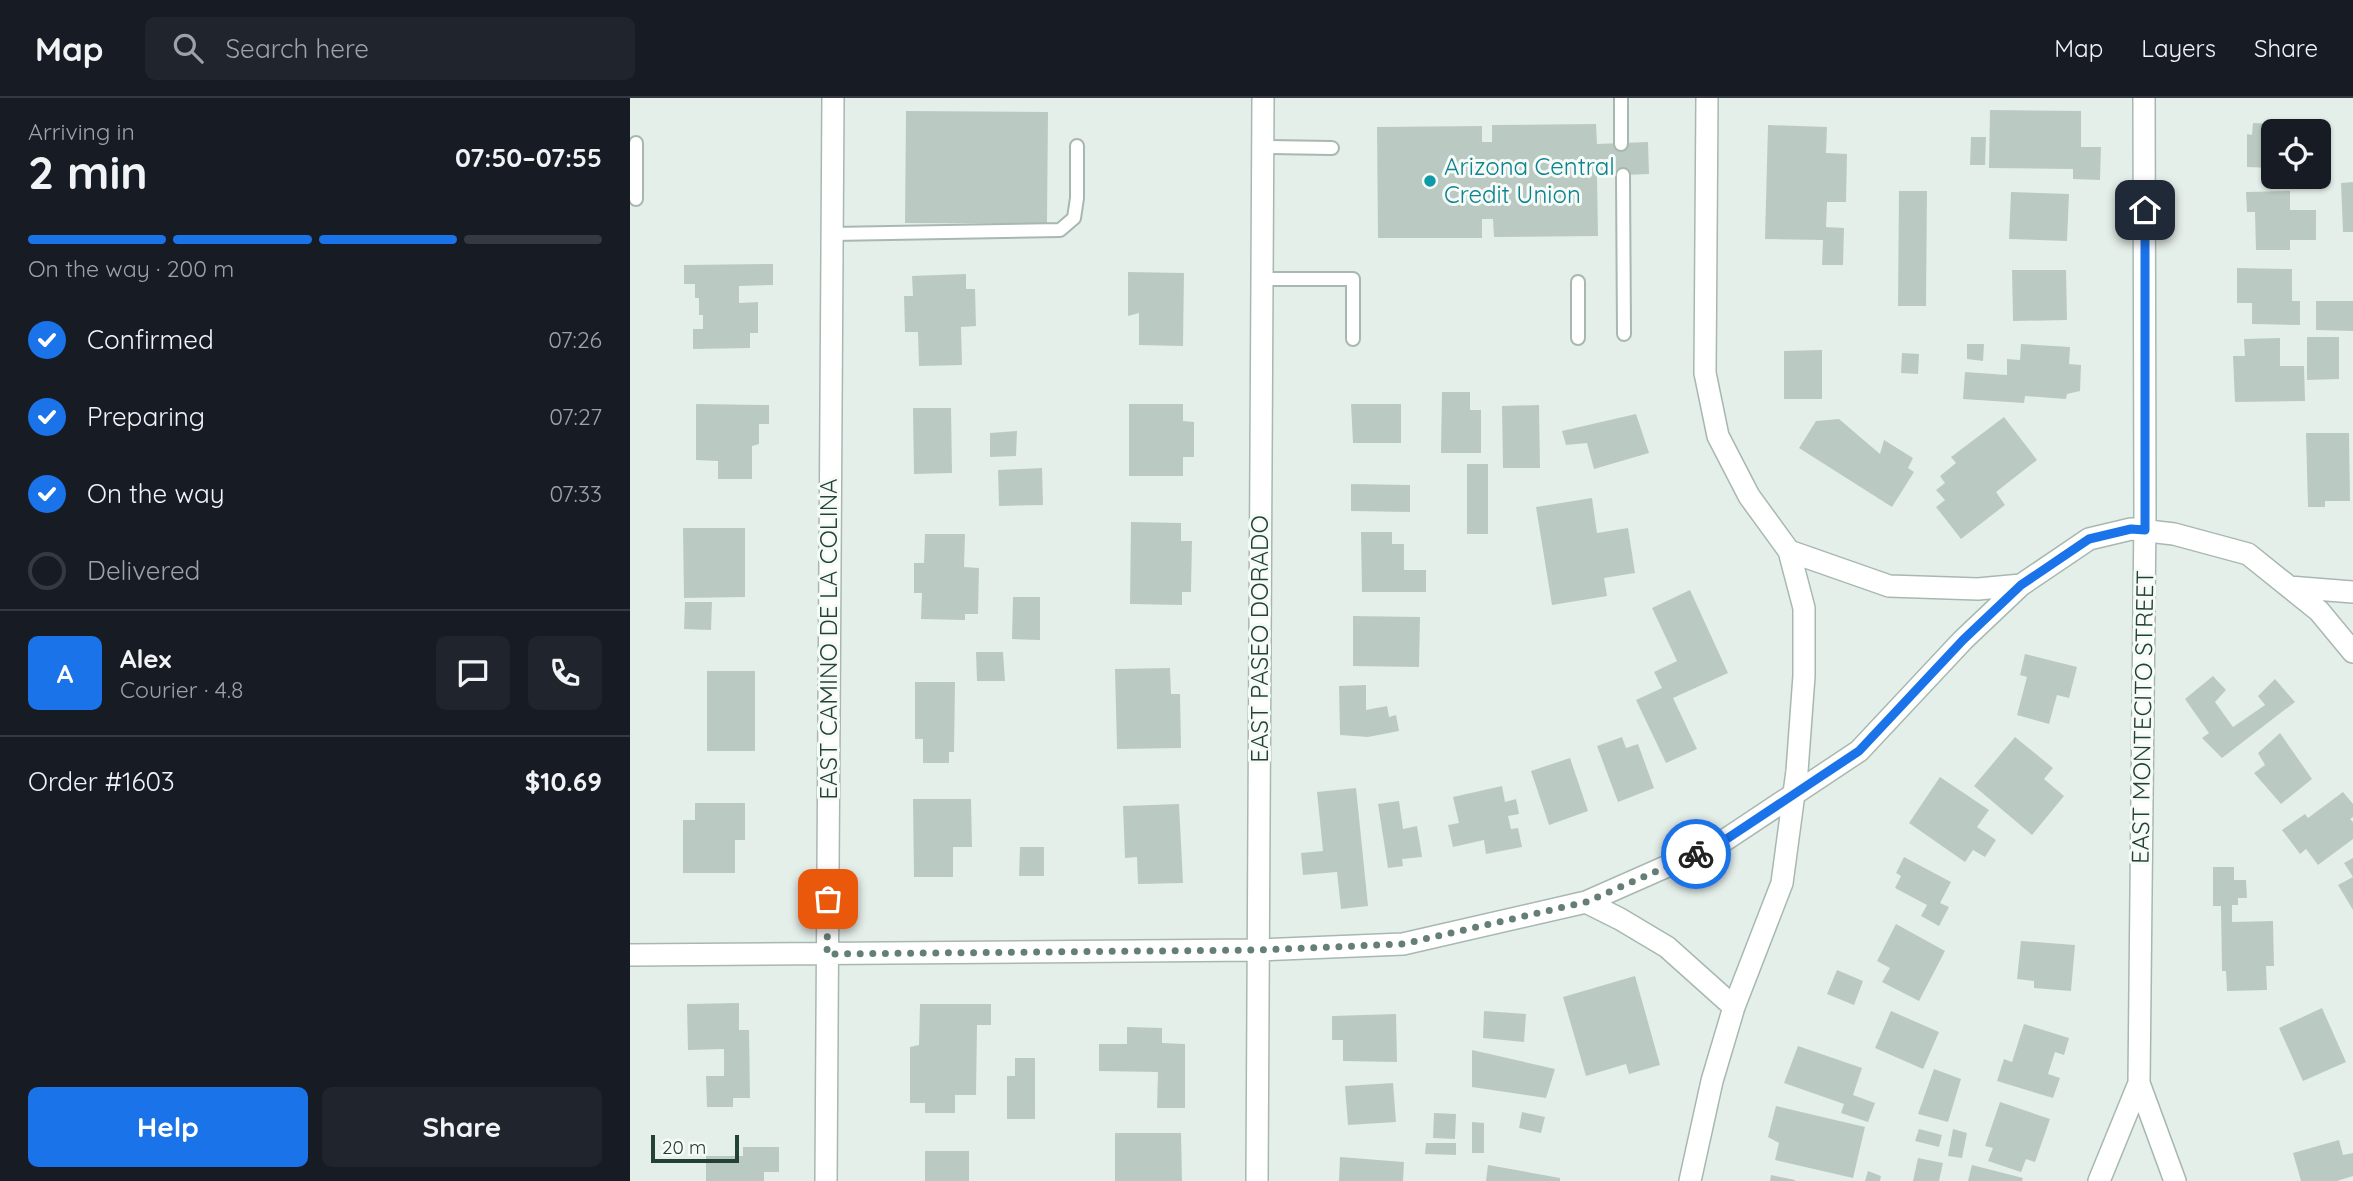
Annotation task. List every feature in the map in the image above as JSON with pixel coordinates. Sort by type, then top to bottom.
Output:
[{"type":"street","name":"EAST CAMINO DE LA COLINA","points":[[826,1181],[833,98]]},
{"type":"street","name":"EAST PASEO DORADO","points":[[1257,1181],[1263,98]]},
{"type":"street","points":[[1690,1181],[1712,1081],[1734,1007],[1782,883],[1794,794],[1804,676],[1804,608],[1789,551],[1749,496],[1718,436],[1705,373],[1707,98]]},
{"type":"street","name":"EAST MONTECITO STREET","points":[[2144,98],[2145,530],[2139,1083],[2175,1181]]},
{"type":"street","points":[[630,955],[1258,950],[1403,944],[1586,902],[1722,842],[1859,751],[1963,640],[2021,585],[2089,539],[2131,529],[2174,534],[2248,554],[2319,611],[2353,652]]},
{"type":"street","points":[[1789,551],[1889,586],[1978,589],[2021,585]]},
{"type":"street","points":[[2289,587],[2353,592]]},
{"type":"street","points":[[1586,902],[1667,947],[1734,1007]]},
{"type":"street","name":"EAST MONTECITO STREET","points":[[2099,1181],[2139,1083]]},
{"type":"lane","points":[[1621,98],[1621,144]]},
{"type":"lane","points":[[636,143],[636,199]]},
{"type":"lane","points":[[832,234],[1060,230],[1074,218],[1077,198],[1077,146]]},
{"type":"lane","points":[[1263,147],[1332,148]]},
{"type":"lane","points":[[1623,175],[1624,334]]},
{"type":"lane","points":[[1262,279],[1353,279],[1353,340]]},
{"type":"lane","points":[[1578,282],[1578,338]]},
{"type":"building","points":[[1990,110],[2081,111],[2081,147],[2101,147],[2100,180],[2073,179],[2073,169],[1989,168]]},
{"type":"building","points":[[906,111],[1048,112],[1047,224],[905,223]]},
{"type":"building","points":[[2253,123],[2261,123],[2261,168],[2247,167],[2247,134],[2252,135]]},
{"type":"building","points":[[1596,124],[1597,144],[1648,142],[1649,174],[1597,176],[1598,236],[1494,237],[1493,219],[1482,219],[1482,238],[1378,238],[1377,127],[1482,126],[1482,142],[1492,142],[1492,125]]},
{"type":"building","points":[[1768,125],[1827,127],[1826,153],[1847,154],[1846,202],[1827,202],[1826,227],[1844,228],[1843,265],[1822,265],[1823,240],[1765,239]]},
{"type":"building","points":[[1971,137],[1986,137],[1985,165],[1970,165]]},
{"type":"building","points":[[2353,182],[2353,232],[2343,232],[2341,183]]},
{"type":"building","points":[[1899,191],[1927,191],[1926,306],[1898,306]]},
{"type":"building","points":[[2290,191],[2290,210],[2316,210],[2316,240],[2290,240],[2290,250],[2256,250],[2255,212],[2247,212],[2246,192]]},
{"type":"building","points":[[2011,192],[2069,194],[2067,241],[2009,239]]},
{"type":"building","points":[[773,264],[773,285],[739,286],[739,303],[758,302],[758,333],[750,333],[750,348],[693,349],[693,329],[703,329],[703,315],[699,315],[699,298],[695,298],[695,284],[684,284],[684,265]]},
{"type":"building","points":[[2237,268],[2292,269],[2292,301],[2300,301],[2300,325],[2252,324],[2252,303],[2237,303]]},
{"type":"building","points":[[2012,270],[2066,270],[2067,320],[2013,321]]},
{"type":"building","points":[[1128,272],[1184,273],[1183,346],[1139,345],[1139,313],[1128,316]]},
{"type":"building","points":[[966,274],[966,289],[975,289],[976,326],[961,327],[962,365],[919,366],[918,332],[905,332],[904,296],[913,296],[912,276]]},
{"type":"building","points":[[2316,301],[2353,301],[2353,331],[2316,330]]},
{"type":"building","points":[[2307,337],[2339,337],[2339,379],[2307,380]]},
{"type":"building","points":[[2280,338],[2280,366],[2304,366],[2305,401],[2235,402],[2233,356],[2245,356],[2244,339]]},
{"type":"building","points":[[1967,344],[1984,344],[1983,361],[1967,359]]},
{"type":"building","points":[[2021,344],[2070,347],[2069,364],[2081,365],[2080,391],[2067,394],[2066,399],[2025,396],[2024,403],[1963,399],[1965,372],[2007,375],[2007,359],[2020,360]]},
{"type":"building","points":[[1822,350],[1822,399],[1784,399],[1784,351]]},
{"type":"building","points":[[1902,353],[1919,354],[1918,374],[1901,373]]},
{"type":"building","points":[[1442,392],[1470,392],[1470,410],[1481,410],[1481,453],[1441,453]]},
{"type":"building","points":[[696,404],[769,405],[769,424],[759,424],[759,444],[752,446],[752,479],[718,479],[718,461],[696,460]]},
{"type":"building","points":[[1129,404],[1183,404],[1183,421],[1194,422],[1194,457],[1183,457],[1183,476],[1129,476]]},
{"type":"building","points":[[1351,404],[1401,404],[1401,443],[1353,443]]},
{"type":"building","points":[[1539,405],[1540,468],[1503,468],[1502,406]]},
{"type":"building","points":[[913,408],[951,408],[952,473],[914,474]]},
{"type":"building","points":[[1636,414],[1649,453],[1594,469],[1587,443],[1566,445],[1562,431]]},
{"type":"building","points":[[2004,417],[2037,460],[1996,492],[2005,505],[1961,539],[1936,507],[1945,500],[1936,490],[1945,483],[1940,476],[1956,463],[1951,457]]},
{"type":"building","points":[[1839,419],[1880,454],[1884,440],[1913,458],[1908,468],[1914,472],[1892,507],[1799,448],[1816,421]]},
{"type":"building","points":[[1017,431],[1016,456],[990,457],[990,433]]},
{"type":"building","points":[[2306,433],[2349,433],[2350,501],[2325,501],[2325,507],[2308,507]]},
{"type":"building","points":[[1467,464],[1488,464],[1488,534],[1467,534]]},
{"type":"building","points":[[1042,468],[1043,505],[999,506],[998,470]]},
{"type":"building","points":[[1351,484],[1410,485],[1410,512],[1351,511]]},
{"type":"building","points":[[1592,498],[1597,533],[1628,528],[1635,573],[1604,578],[1607,596],[1552,605],[1536,507]]},
{"type":"building","points":[[1131,522],[1181,523],[1181,541],[1192,541],[1191,592],[1182,592],[1182,605],[1130,604]]},
{"type":"building","points":[[683,528],[745,528],[745,597],[684,598]]},
{"type":"building","points":[[1361,532],[1392,532],[1392,544],[1404,544],[1404,570],[1426,570],[1426,592],[1362,592]]},
{"type":"building","points":[[925,534],[965,534],[964,567],[979,568],[978,614],[965,614],[965,620],[921,619],[922,593],[914,593],[914,563],[924,563]]},
{"type":"building","points":[[1690,590],[1728,673],[1673,698],[1697,749],[1666,763],[1636,700],[1662,688],[1654,672],[1677,661],[1652,608]]},
{"type":"building","points":[[1013,597],[1040,597],[1040,640],[1012,639]]},
{"type":"building","points":[[685,602],[712,602],[711,630],[684,629]]},
{"type":"building","points":[[1353,616],[1420,617],[1419,667],[1353,666]]},
{"type":"building","points":[[976,652],[1003,652],[1005,681],[977,681]]},
{"type":"building","points":[[2025,654],[2077,667],[2069,698],[2057,695],[2049,724],[2017,715],[2027,677],[2020,675]]},
{"type":"building","points":[[1170,668],[1171,694],[1180,694],[1181,748],[1117,749],[1115,669]]},
{"type":"building","points":[[707,671],[755,671],[755,751],[707,751]]},
{"type":"building","points":[[2213,676],[2226,690],[2215,702],[2233,727],[2265,705],[2258,696],[2275,679],[2295,702],[2222,758],[2202,738],[2209,733],[2185,699]]},
{"type":"building","points":[[915,682],[955,682],[954,752],[949,752],[949,763],[923,763],[923,739],[915,739]]},
{"type":"building","points":[[1366,685],[1366,710],[1387,706],[1389,717],[1396,715],[1399,731],[1368,737],[1340,735],[1339,686]]},
{"type":"building","points":[[2280,733],[2312,779],[2281,804],[2254,773],[2265,765],[2258,753]]},
{"type":"building","points":[[1622,737],[1626,748],[1638,744],[1654,788],[1618,802],[1597,746]]},
{"type":"building","points":[[2015,737],[2053,768],[2044,779],[2064,796],[2032,835],[1974,786]]},
{"type":"building","points":[[1570,758],[1588,811],[1549,825],[1531,771]]},
{"type":"building","points":[[1940,777],[1989,810],[1977,827],[1996,840],[1985,857],[1973,850],[1965,862],[1909,823]]},
{"type":"building","points":[[1502,786],[1505,802],[1516,799],[1519,814],[1508,816],[1511,829],[1518,828],[1522,847],[1486,854],[1484,840],[1453,847],[1448,825],[1459,823],[1453,797]]},
{"type":"building","points":[[1356,788],[1368,906],[1341,909],[1337,872],[1303,875],[1301,853],[1323,851],[1317,792]]},
{"type":"building","points":[[2343,792],[2353,804],[2353,817],[2350,819],[2353,822],[2353,839],[2318,865],[2306,849],[2300,854],[2282,830],[2305,814],[2308,818]]},
{"type":"building","points":[[913,799],[971,799],[972,847],[953,847],[953,877],[914,877]]},
{"type":"building","points":[[1399,801],[1403,829],[1417,826],[1422,857],[1402,859],[1403,866],[1388,868],[1378,804]]},
{"type":"building","points":[[695,803],[745,803],[745,840],[735,840],[735,873],[683,873],[683,820],[695,820]]},
{"type":"building","points":[[1179,804],[1183,883],[1138,884],[1137,857],[1125,858],[1123,806]]},
{"type":"building","points":[[1020,847],[1044,847],[1044,876],[1019,876]]},
{"type":"building","points":[[1904,857],[1951,882],[1940,903],[1949,907],[1939,926],[1921,916],[1927,905],[1895,888],[1901,876],[1896,873]]},
{"type":"building","points":[[2353,858],[2353,877],[2344,863]]},
{"type":"building","points":[[2213,867],[2234,867],[2234,880],[2246,880],[2247,898],[2238,898],[2238,905],[2232,905],[2232,922],[2273,921],[2274,966],[2266,966],[2267,990],[2227,991],[2226,971],[2222,971],[2221,906],[2213,906]]},
{"type":"building","points":[[2353,877],[2353,910],[2338,885]]},
{"type":"building","points":[[1896,924],[1945,951],[1919,1001],[1882,982],[1890,968],[1877,961]]},
{"type":"building","points":[[2021,941],[2075,945],[2071,991],[2034,988],[2034,981],[2017,979]]},
{"type":"building","points":[[1837,970],[1863,981],[1854,1005],[1827,994]]},
{"type":"building","points":[[1635,976],[1660,1065],[1629,1074],[1626,1064],[1586,1076],[1563,997]]},
{"type":"building","points":[[739,1003],[739,1030],[749,1030],[750,1098],[733,1098],[733,1107],[707,1107],[706,1076],[724,1076],[724,1049],[688,1050],[687,1004]]},
{"type":"building","points":[[920,1004],[991,1004],[991,1025],[977,1025],[976,1095],[955,1095],[955,1113],[925,1113],[925,1103],[910,1103],[910,1047],[919,1045]]},
{"type":"building","points":[[2322,1008],[2346,1062],[2303,1081],[2279,1028]]},
{"type":"building","points":[[1484,1011],[1526,1014],[1524,1042],[1483,1038]]},
{"type":"building","points":[[1891,1011],[1939,1032],[1923,1069],[1875,1048]]},
{"type":"building","points":[[1396,1014],[1397,1062],[1343,1061],[1343,1040],[1332,1040],[1332,1016]]},
{"type":"building","points":[[2024,1024],[2069,1038],[2064,1055],[2055,1052],[2048,1074],[2060,1078],[2053,1098],[1997,1081],[2004,1059],[2012,1062]]},
{"type":"building","points":[[1127,1027],[1162,1028],[1162,1043],[1185,1044],[1185,1108],[1157,1108],[1158,1072],[1099,1071],[1099,1044],[1127,1044]]},
{"type":"building","points":[[1798,1046],[1862,1068],[1853,1095],[1875,1103],[1868,1122],[1841,1113],[1844,1104],[1784,1083]]},
{"type":"building","points":[[1472,1050],[1555,1069],[1546,1098],[1472,1087]]},
{"type":"building","points":[[1015,1058],[1035,1058],[1035,1119],[1007,1119],[1007,1076],[1015,1076]]},
{"type":"building","points":[[1934,1069],[1961,1079],[1948,1122],[1918,1114]]},
{"type":"building","points":[[1393,1083],[1396,1122],[1348,1125],[1345,1086]]},
{"type":"building","points":[[2000,1102],[2050,1119],[2035,1162],[2026,1159],[2021,1172],[1988,1161],[1993,1148],[1985,1146]]},
{"type":"building","points":[[1776,1106],[1865,1127],[1853,1178],[1775,1160],[1779,1143],[1768,1137]]},
{"type":"building","points":[[1522,1112],[1545,1117],[1541,1133],[1519,1128]]},
{"type":"building","points":[[1434,1113],[1456,1114],[1455,1139],[1433,1138]]},
{"type":"building","points":[[1472,1122],[1484,1123],[1484,1153],[1472,1153]]},
{"type":"building","points":[[1919,1129],[1942,1135],[1939,1147],[1915,1141]]},
{"type":"building","points":[[1953,1129],[1967,1133],[1962,1158],[1948,1156]]},
{"type":"building","points":[[1115,1133],[1181,1133],[1182,1181],[1115,1181]]},
{"type":"building","points":[[2339,1140],[2343,1155],[2353,1153],[2353,1176],[2337,1181],[2301,1181],[2293,1153]]},
{"type":"building","points":[[1426,1143],[1456,1143],[1456,1155],[1425,1154]]},
{"type":"building","points":[[743,1147],[779,1147],[779,1172],[764,1172],[764,1181],[706,1181],[706,1156],[743,1156]]},
{"type":"building","points":[[925,1151],[969,1151],[969,1181],[925,1181]]},
{"type":"building","points":[[1340,1157],[1404,1162],[1403,1181],[1339,1181]]},
{"type":"building","points":[[1918,1158],[1943,1163],[1939,1181],[1913,1181]]},
{"type":"building","points":[[1488,1165],[1560,1178],[1560,1181],[1486,1181]]},
{"type":"building","points":[[1972,1165],[2023,1178],[2022,1181],[1968,1181]]},
{"type":"building","points":[[1868,1171],[1881,1176],[1880,1181],[1865,1181]]},
{"type":"building","points":[[1771,1175],[1795,1180],[1795,1181],[1770,1181]]},
{"type":"way so far","points":[[828,899],[827,954],[1258,950],[1403,944],[1586,902],[1696,854]]},
{"type":"place","name":"Arizona Central Credit Union","points":[[1430,181]]},
{"type":"route","points":[[1696,854],[1722,842],[1859,751],[1963,640],[2021,585],[2089,539],[2131,529],[2145,530],[2145,210]]}]
